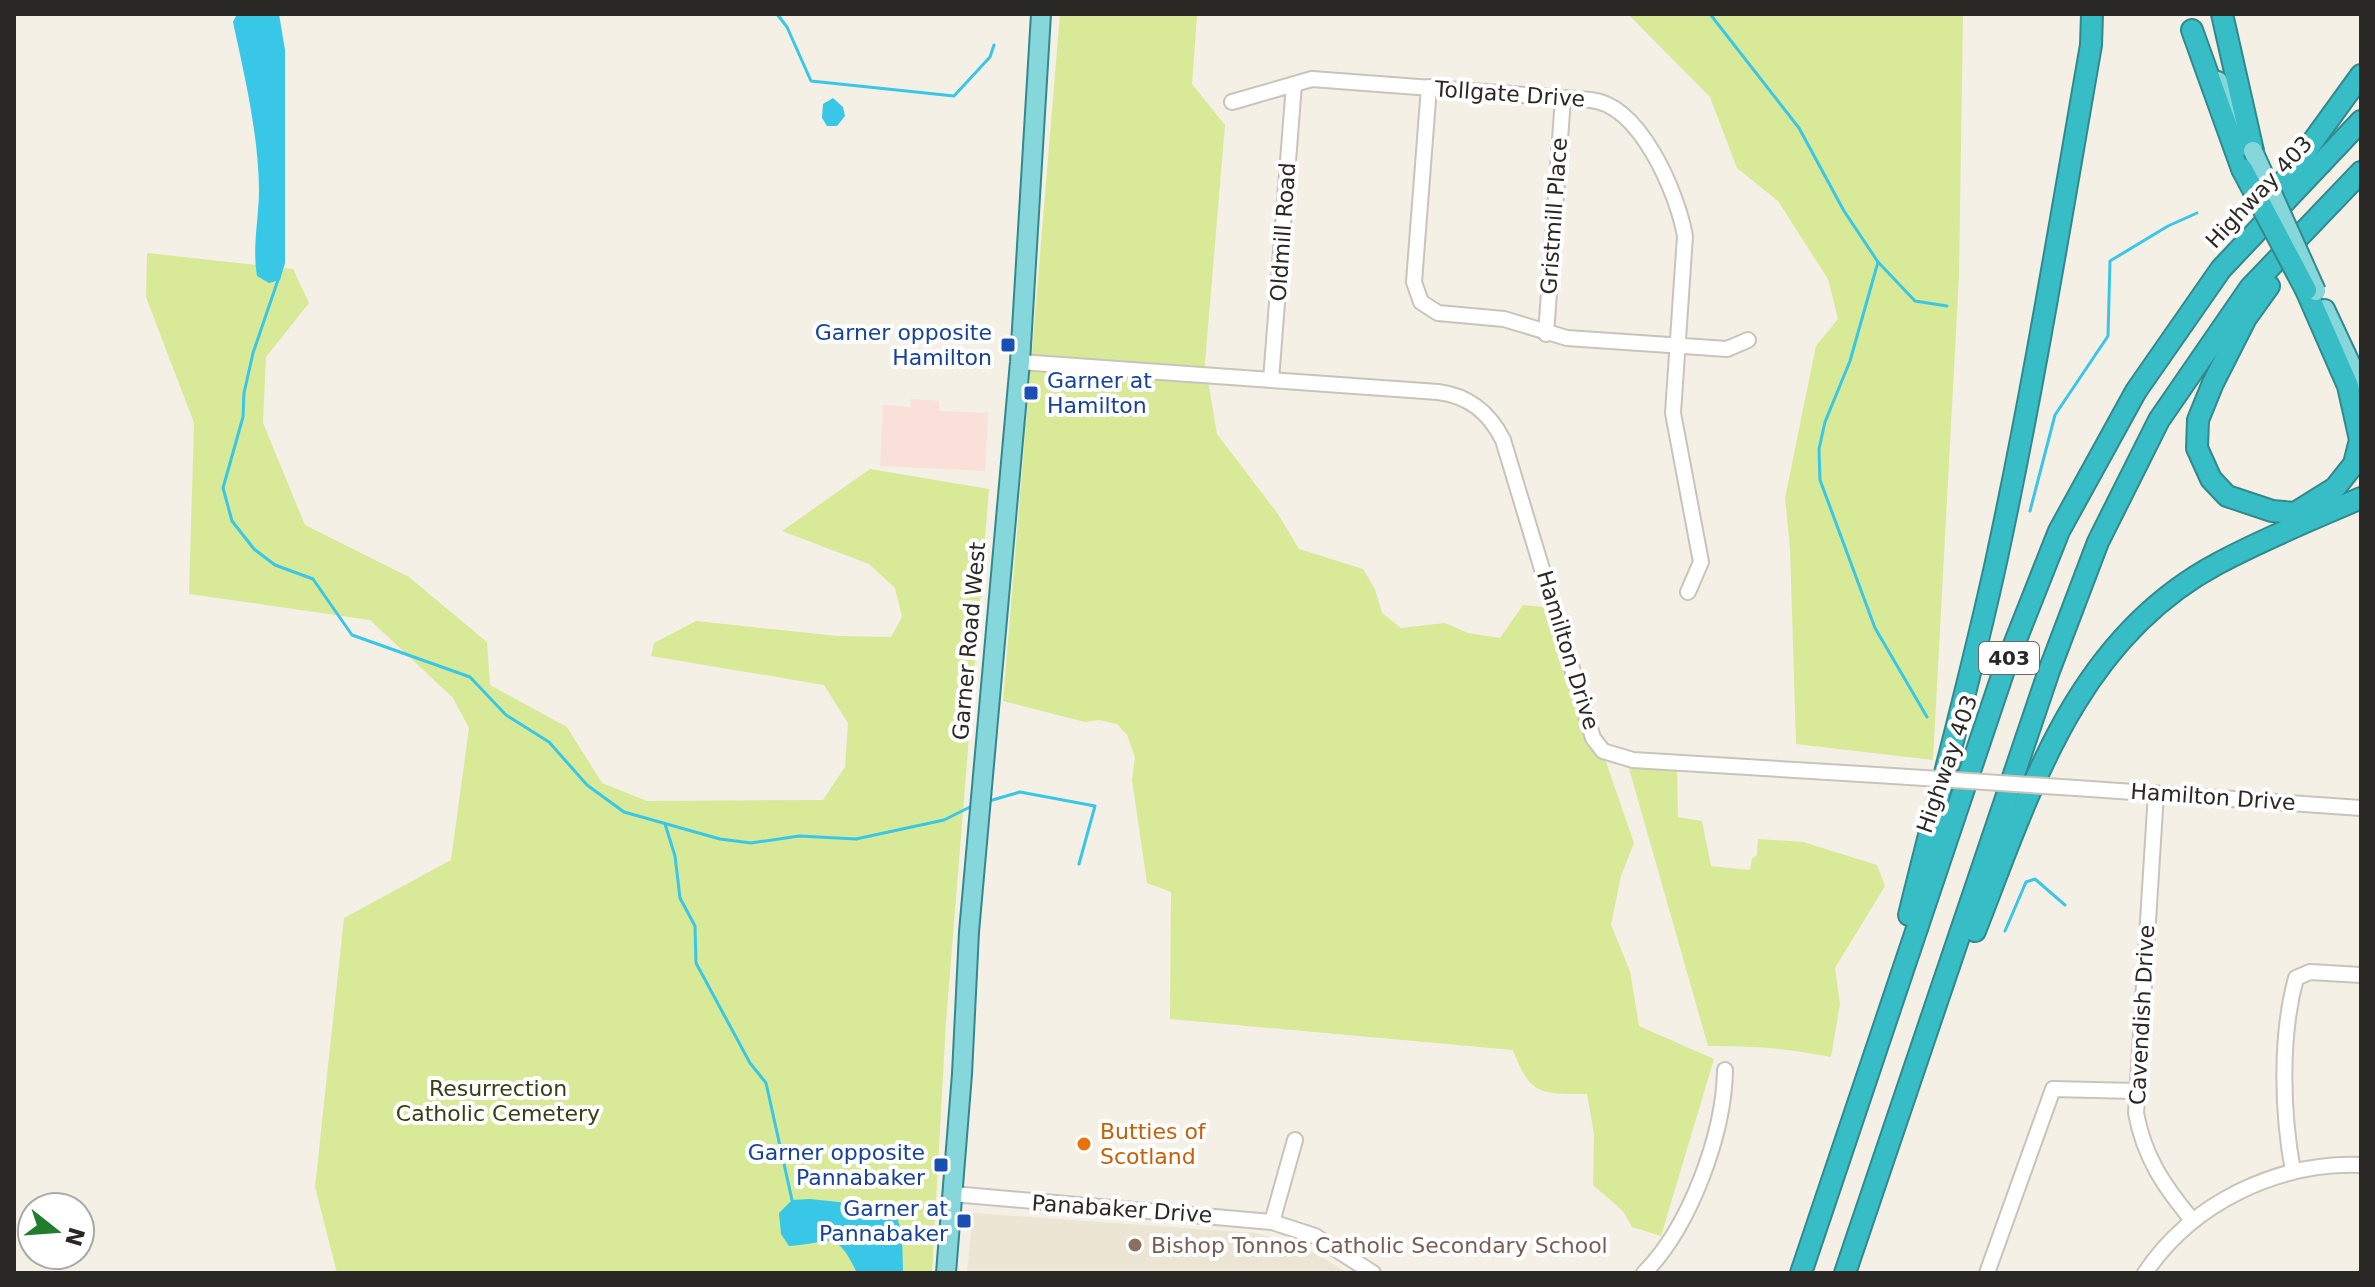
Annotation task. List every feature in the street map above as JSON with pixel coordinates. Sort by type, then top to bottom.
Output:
[{"type":"highway","points":[[1873,1059],[1965,699],[1997,559],[2046,304],[2091,45],[2092,14]]},
{"type":"highway","points":[[2222,14],[2253,151]]},
{"type":"highway","points":[[2188,22],[2242,169],[2311,290],[2348,386],[2360,440],[2354,464],[2335,488],[2295,513],[2272,511],[2227,496],[2211,479],[2197,448],[2198,420],[2230,349],[2263,292],[2361,187]]},
{"type":"highway","points":[[2221,269],[2361,75]]},
{"type":"highway","name":"Highway 403","points":[[1801,1273],[2004,670],[2059,531],[2136,391],[2221,269],[2361,121]]},
{"type":"highway","name":"403","points":[[1845,1273],[2049,671],[2098,542],[2152,433],[2250,288],[2361,172]]},
{"type":"highway","points":[[1920,1055],[2024,807],[2072,704],[2107,655],[2154,608],[2215,565],[2361,498]]},
{"type":"main road","name":"Garner Road West","points":[[946,1273],[971,901],[1020,362],[1041,14]]},
{"type":"main road","points":[[2188,22],[2253,151],[2311,290],[2361,386]]},
{"type":"street","name":"Tollgate Drive","points":[[1232,102],[1312,79],[1611,104],[1653,153],[1678,209],[1685,236],[1673,413],[1701,562],[1688,592]]},
{"type":"street","name":"Oldmill Road","points":[[1271,380],[1294,84]]},
{"type":"street","points":[[1429,87],[1414,282],[1425,306],[1438,313],[1504,319],[1546,334],[1727,349],[1748,340]]},
{"type":"street","name":"Gristmill Place","points":[[1546,334],[1563,98]]},
{"type":"street","name":"Hamilton Drive","points":[[1020,362],[1444,393],[1471,402],[1491,419],[1503,440],[1593,738],[1603,751],[1633,760],[2361,808]]},
{"type":"street","name":"Cavendish Drive","points":[[2156,793],[2135,1091],[2142,1143],[2152,1167],[2192,1220]]},
{"type":"street","points":[[2293,1171],[2285,1107],[2290,1014],[2296,978],[2310,972],[2361,975]]},
{"type":"street","points":[[1644,1273],[1665,1250],[1687,1209],[1722,1109],[1725,1070]]},
{"type":"street","points":[[1987,1273],[2053,1089],[2135,1091]]},
{"type":"street","points":[[1272,1222],[1295,1140]]},
{"type":"street","points":[[2145,1273],[2192,1220],[2237,1192],[2293,1171],[2361,1165]]},
{"type":"street","name":"Panabaker Drive","points":[[953,1194],[1272,1222],[1315,1236],[1373,1273]]},
{"type":"shaded area","points":[[911,399],[939,401],[939,411],[988,413],[985,471],[880,466],[883,405],[910,407]]},
{"type":"shaded area","name":"Bishop Tonnos Catholic Secondary School","points":[[973,1213],[1256,1233],[1305,1247],[1348,1273],[967,1271]]},
{"type":"green space","points":[[1060,14],[1210,14],[1197,16],[1192,84],[1225,125],[1205,363],[1217,434],[1278,514],[1299,549],[1363,569],[1375,589],[1382,613],[1401,628],[1445,623],[1468,633],[1500,638],[1523,605],[1553,608],[1634,843],[1621,876],[1611,925],[1630,971],[1639,1026],[1714,1059],[1661,1236],[1632,1227],[1623,1211],[1593,1185],[1594,1134],[1587,1094],[1558,1094],[1539,1089],[1525,1076],[1513,1050],[1170,1019],[1171,892],[1147,883],[1132,780],[1135,757],[1127,735],[1117,724],[1099,720],[1085,722],[1003,701]]},
{"type":"green space","points":[[1628,14],[1963,14],[1959,276],[1933,760],[1796,744],[1790,548],[1785,498],[1816,346],[1838,319],[1828,279],[1778,201],[1737,168],[1710,97]]},
{"type":"green space","name":"Resurrection Catholic Cemetery","points":[[147,253],[293,269],[309,303],[266,357],[263,423],[305,525],[409,577],[487,642],[490,685],[567,727],[602,783],[647,801],[823,800],[845,767],[848,723],[824,685],[651,656],[654,643],[696,621],[837,636],[891,637],[902,617],[895,588],[869,564],[782,531],[870,469],[989,489],[946,1022],[932,1273],[337,1273],[315,1187],[344,918],[451,860],[469,728],[453,698],[370,620],[189,594],[194,423],[146,297]]},
{"type":"green space","points":[[1628,765],[1677,769],[1678,817],[1702,821],[1711,866],[1750,870],[1752,859],[1757,855],[1758,839],[1803,842],[1877,865],[1885,886],[1835,968],[1840,1004],[1831,1057],[1770,1048],[1708,1046]]},
{"type":"water","points":[[237,14],[279,14],[285,50],[285,263],[280,280],[269,283],[257,276],[258,168],[250,105],[233,22]]},
{"type":"water","points":[[833,98],[843,107],[845,116],[837,126],[827,126],[822,118],[823,104]]},
{"type":"water","points":[[792,1200],[886,1207],[896,1213],[902,1235],[903,1271],[857,1273],[843,1249],[830,1242],[789,1246],[781,1234],[779,1213]]},
{"type":"waterway","points":[[777,14],[787,27],[811,81],[954,96],[990,57],[994,45]]},
{"type":"waterway","points":[[1710,14],[1799,128],[1844,211],[1878,262],[1915,301],[1947,306]]},
{"type":"waterway","points":[[2030,511],[2055,415],[2108,336],[2110,261],[2168,226],[2197,213]]},
{"type":"waterway","points":[[1878,262],[1850,361],[1825,422],[1819,449],[1820,480],[1875,628],[1927,717]]},
{"type":"waterway","points":[[279,277],[253,353],[244,393],[243,417],[223,488],[232,521],[254,549],[275,565],[313,579],[352,635],[470,677],[506,715],[549,742],[587,785],[624,812],[720,839],[751,843],[799,836],[856,839],[944,820],[974,805]]},
{"type":"waterway","points":[[989,801],[1020,792],[1095,806],[1079,864]]},
{"type":"waterway","points":[[665,824],[675,856],[680,898],[695,926],[696,963],[750,1063],[766,1083],[792,1200]]},
{"type":"waterway","points":[[2005,931],[2026,882],[2035,879],[2065,905]]},
{"type":"place","name":"Garner opposite Hamilton","points":[[1008,345]]},
{"type":"place","name":"Garner at Hamilton","points":[[1031,393]]},
{"type":"place","name":"Butties of Scotland","points":[[1084,1144]]},
{"type":"place","name":"Garner opposite Pannabaker","points":[[941,1165]]},
{"type":"place","name":"Garner at Pannabaker","points":[[964,1221]]},
{"type":"place","name":"Bishop Tonnos Catholic Secondary School","points":[[1135,1245]]}]
